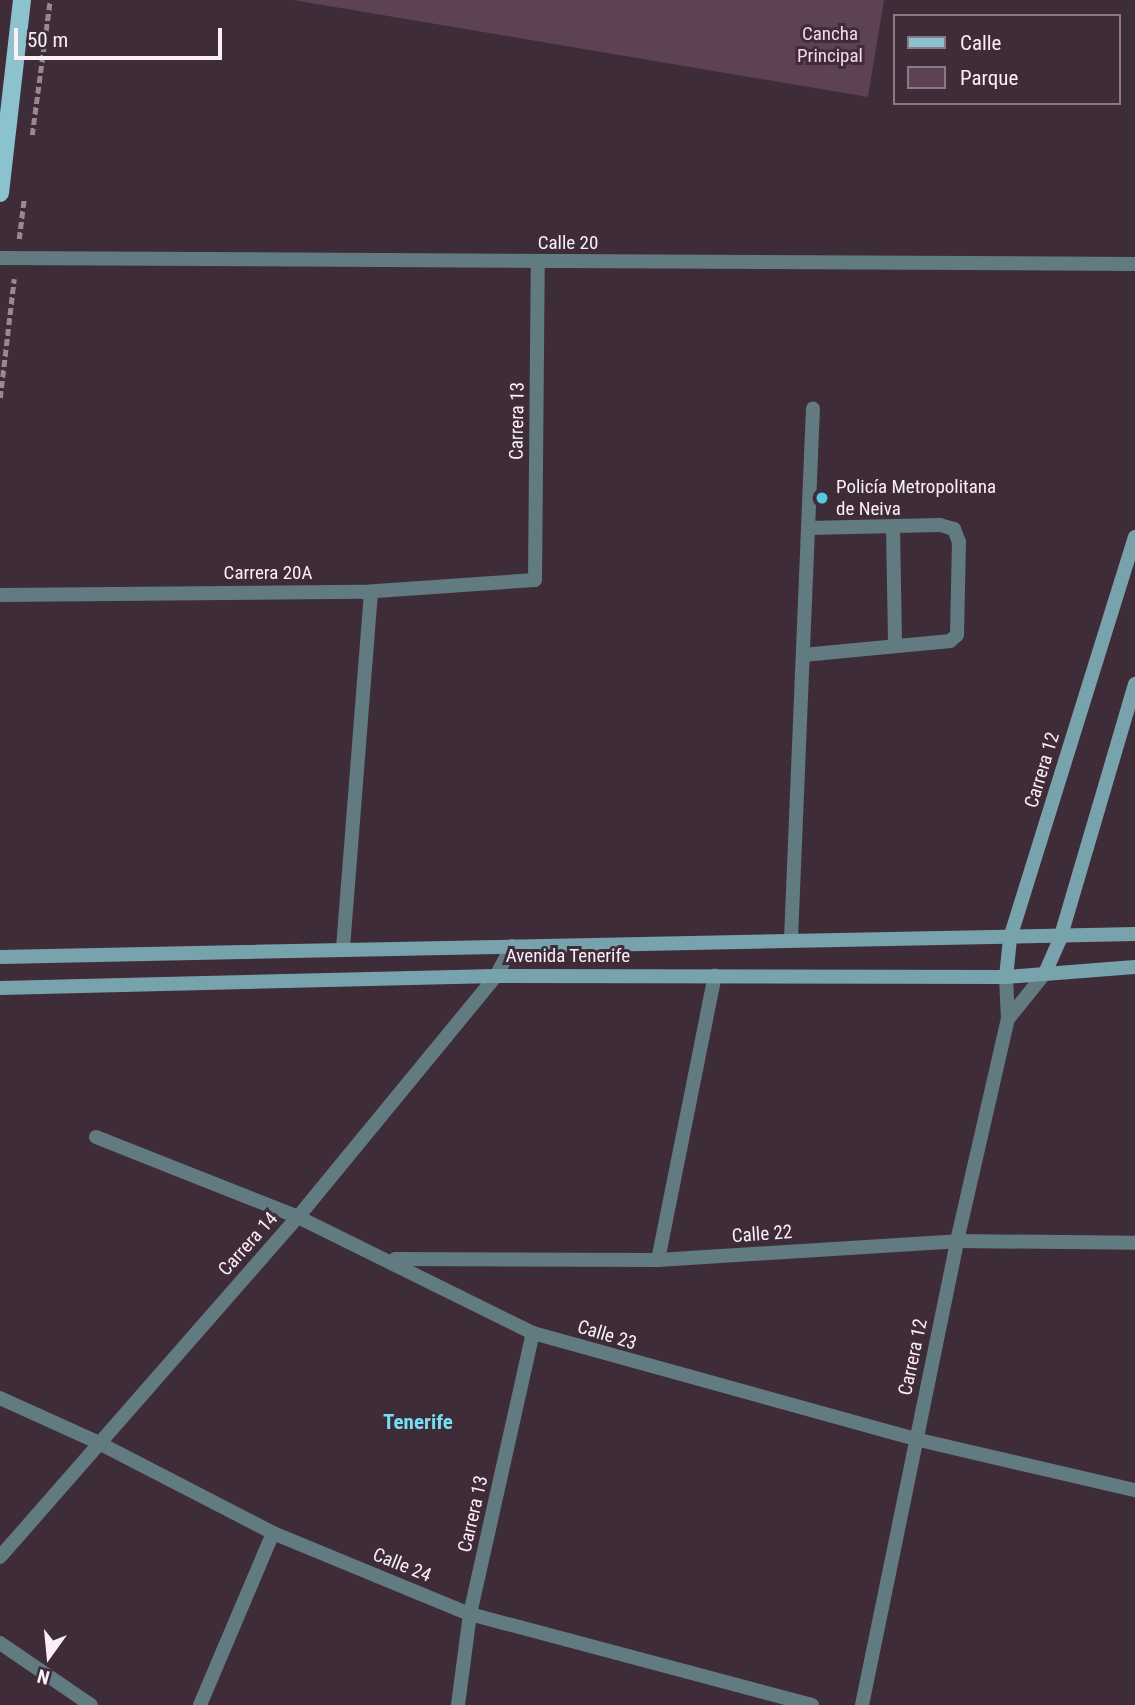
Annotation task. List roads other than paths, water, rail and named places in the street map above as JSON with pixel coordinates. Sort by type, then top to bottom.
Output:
[{"type":"main road","points":[[0,193],[22,0]]},
{"type":"main road","name":"Carrera 12","points":[[1006,977],[1010,938],[1135,537]]},
{"type":"main road","name":"Carrera 12","points":[[1045,973],[1060,939],[1135,684]]},
{"type":"main road","name":"Avenida Tenerife","points":[[0,957],[791,939],[1060,939],[1135,934]]},
{"type":"main road","name":"Avenida Tenerife","points":[[0,988],[496,976],[1006,977],[1135,967]]},
{"type":"street","name":"Calle 20","points":[[0,258],[1135,264]]},
{"type":"street","name":"Carrera 13","points":[[535,580],[538,262]]},
{"type":"street","points":[[791,939],[813,408]]},
{"type":"street","points":[[803,655],[895,644],[950,641],[957,635],[959,542],[954,529],[940,525],[808,528]]},
{"type":"street","points":[[893,527],[895,644]]},
{"type":"street","name":"Carrera 20A","points":[[0,594],[371,592],[535,580]]},
{"type":"street","points":[[343,948],[371,592]]},
{"type":"street","name":"Carrera 14","points":[[0,1557],[97,1442],[298,1217],[496,976],[512,946]]},
{"type":"street","name":"Carrera 12","points":[[1008,1019],[1045,973]]},
{"type":"street","points":[[659,1260],[715,976]]},
{"type":"street","name":"Carrera 12","points":[[862,1705],[957,1241],[1008,1019],[1006,977]]},
{"type":"street","name":"Calle 23","points":[[96,1137],[298,1217],[392,1259],[533,1333],[915,1439],[1135,1490]]},
{"type":"street","name":"Calle 22","points":[[392,1259],[659,1260],[957,1241],[1135,1243]]},
{"type":"street","name":"Carrera 13","points":[[458,1705],[470,1614],[533,1333]]},
{"type":"street","name":"Calle 24","points":[[0,1398],[97,1442],[273,1533],[470,1614],[812,1705]]},
{"type":"street","points":[[200,1705],[273,1533]]},
{"type":"street","points":[[0,1643],[91,1705]]},
{"type":"place","name":"Policía Metropolitana de Neiva","points":[[822,498]]},
{"type":"district","name":"Tenerife","points":[[418,1422]]},
{"type":"park label","name":"Cancha Principal","points":[[830,45]]}]
